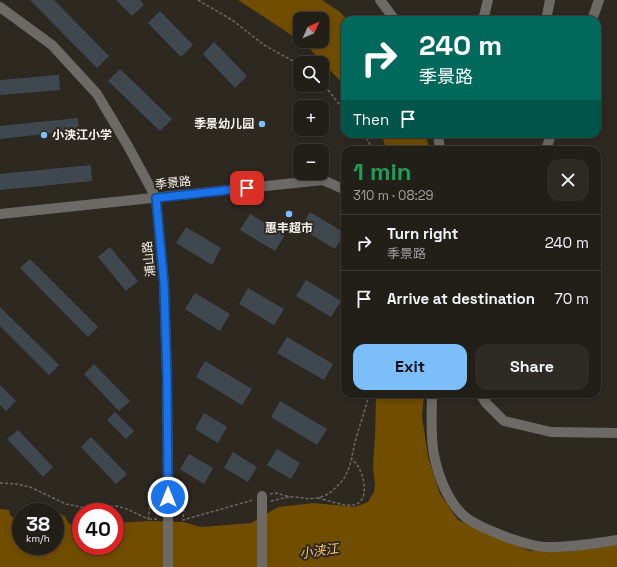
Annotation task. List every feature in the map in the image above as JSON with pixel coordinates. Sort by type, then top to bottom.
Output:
[{"type":"street","points":[[380,0],[391,16]]},
{"type":"street","points":[[484,16],[488,0]]},
{"type":"street","points":[[547,16],[550,0]]},
{"type":"street","points":[[593,16],[599,0]]},
{"type":"street","name":"浦山路","points":[[0,7],[52,45],[97,94],[128,146],[156,198],[164,283],[167,377],[168,567]]},
{"type":"street","name":"季景路","points":[[0,214],[323,180],[341,188]]},
{"type":"street","points":[[432,398],[431,426],[434,454],[441,480],[453,502],[463,515],[489,530],[523,543],[544,547],[585,545],[617,540]]},
{"type":"street","points":[[483,398],[504,421],[551,432],[617,433]]},
{"type":"street","points":[[262,503],[262,567]]},
{"type":"path","points":[[198,0],[232,20],[264,45],[293,61]]},
{"type":"path","points":[[329,91],[341,107]]},
{"type":"path","points":[[318,498],[329,493],[342,483],[348,472],[368,398]]},
{"type":"path","points":[[262,503],[276,493],[290,497],[304,499],[318,498],[355,505],[362,500],[364,492],[363,481],[358,466],[352,459]]},
{"type":"path","points":[[0,483],[17,484],[30,487],[57,500],[90,509],[116,506],[127,509],[148,519],[150,506],[184,506],[183,520],[228,508],[290,497]]},
{"type":"water","points":[[238,0],[322,0],[340,12],[344,16],[341,16],[341,82],[329,69],[329,56],[317,56],[309,48],[329,48],[329,12],[293,12],[293,36]]},
{"type":"water","points":[[382,138],[426,138],[429,146],[386,146]]},
{"type":"water","name":"小浃江","points":[[376,398],[424,398],[422,416],[428,457],[440,494],[458,520],[530,551],[588,548],[617,543],[617,567],[0,567],[0,509],[9,510],[12,517],[12,555],[64,555],[64,516],[72,526],[72,555],[124,555],[124,522],[149,521],[184,522],[201,527],[251,523],[278,507],[314,503],[355,507],[368,502],[374,492],[375,484],[373,468]]},
{"type":"building","points":[[30,0],[54,0],[109,56],[97,68]]},
{"type":"building","points":[[116,0],[140,0],[144,5],[132,16]]},
{"type":"building","points":[[160,11],[193,45],[181,57],[148,23]]},
{"type":"building","points":[[214,42],[247,76],[235,88],[203,54]]},
{"type":"building","points":[[120,69],[172,119],[160,131],[108,81]]},
{"type":"building","points":[[59,75],[60,90],[0,95],[0,80]]},
{"type":"building","points":[[78,118],[79,130],[0,139],[0,126]]},
{"type":"building","points":[[91,165],[92,181],[0,190],[0,174]]},
{"type":"building","points":[[310,212],[341,231],[341,239],[335,249],[300,228]]},
{"type":"building","points":[[250,214],[285,235],[275,251],[240,230]]},
{"type":"building","points":[[186,227],[221,248],[212,265],[176,243]]},
{"type":"building","points":[[110,247],[138,281],[126,291],[98,257]]},
{"type":"building","points":[[30,259],[98,327],[88,337],[20,268]]},
{"type":"building","points":[[306,280],[341,301],[331,317],[296,296]]},
{"type":"building","points":[[248,288],[284,309],[274,325],[239,304]]},
{"type":"building","points":[[195,293],[230,314],[220,331],[185,309]]},
{"type":"building","points":[[0,307],[59,365],[49,375],[0,326]]},
{"type":"building","points":[[287,337],[333,364],[324,380],[277,353]]},
{"type":"building","points":[[205,361],[252,389],[242,405],[196,377]]},
{"type":"building","points":[[94,364],[130,401],[119,411],[84,374]]},
{"type":"building","points":[[0,385],[16,401],[6,411],[0,405]]},
{"type":"building","points":[[280,401],[327,429],[317,445],[271,417]]},
{"type":"building","points":[[115,412],[134,431],[126,439],[107,420]]},
{"type":"building","points":[[204,413],[227,427],[218,443],[195,429]]},
{"type":"building","points":[[18,430],[53,467],[43,477],[7,439]]},
{"type":"building","points":[[91,437],[127,474],[116,484],[81,447]]},
{"type":"building","points":[[277,449],[300,463],[291,479],[267,465]]},
{"type":"building","points":[[233,452],[257,467],[248,482],[224,468]]},
{"type":"building","points":[[189,454],[213,468],[204,484],[180,469]]},
{"type":"place","name":"季景幼儿园","points":[[262,124]]},
{"type":"place","name":"小浃江小学","points":[[44,135]]},
{"type":"place","name":"惠丰超市","points":[[289,214]]},
{"type":"route","points":[[168,497],[167,377],[164,283],[156,198],[247,188]]}]
